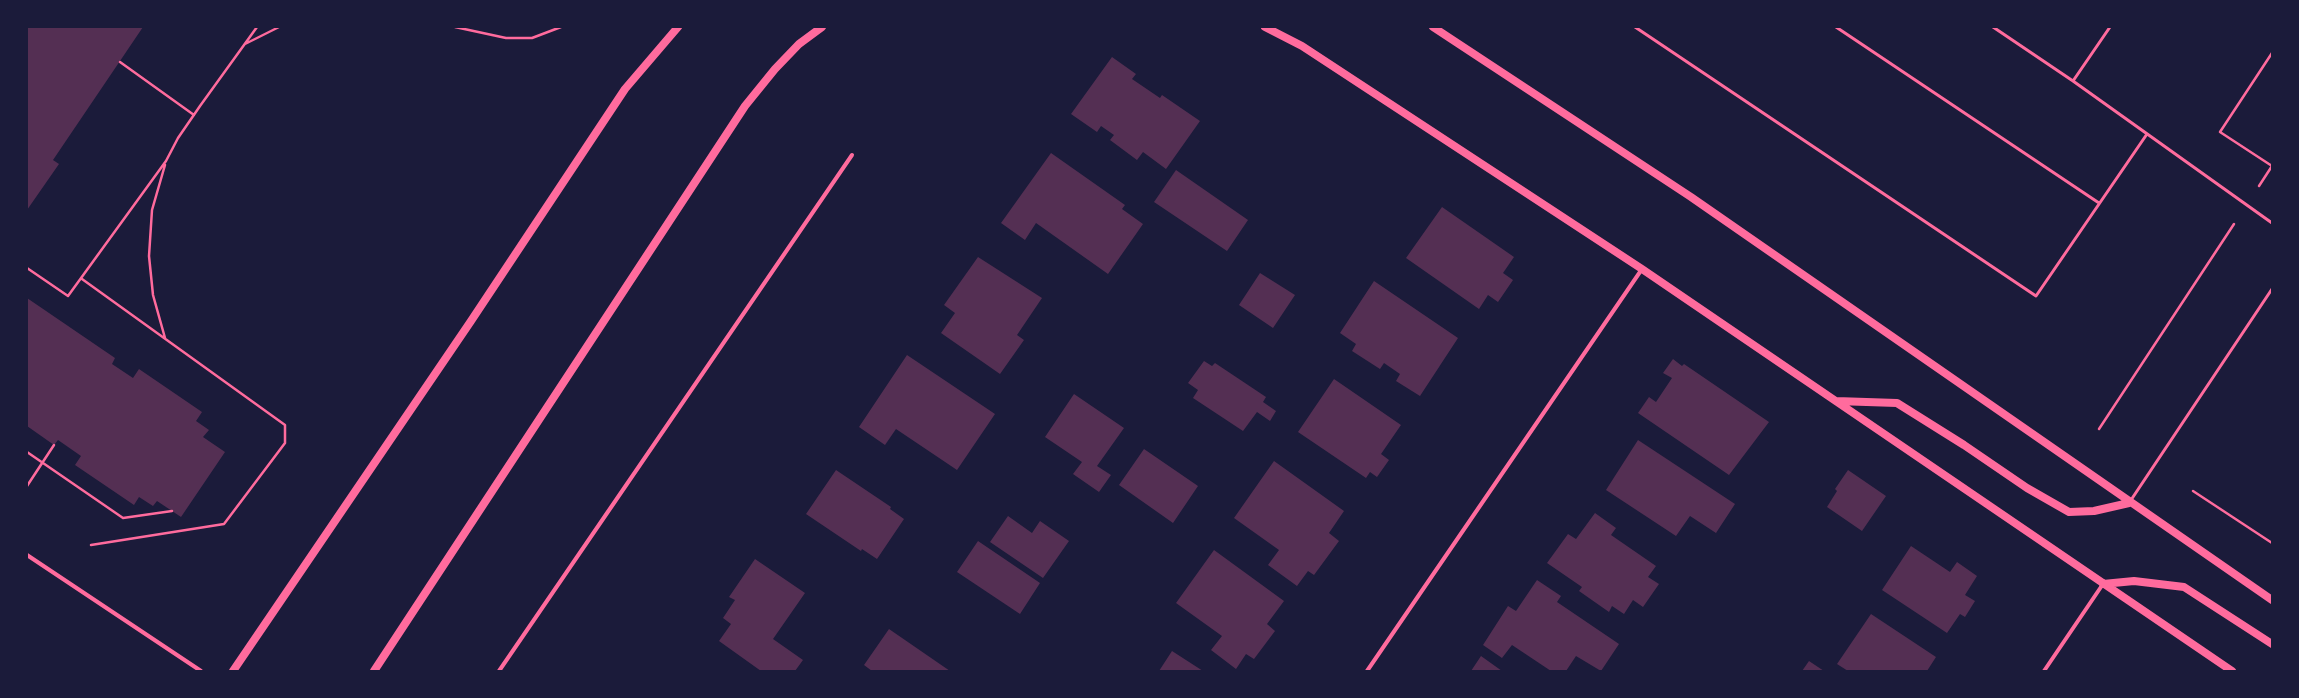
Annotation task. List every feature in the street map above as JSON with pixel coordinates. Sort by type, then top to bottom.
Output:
[{"type":"main road","points":[[233,671],[471,321],[624,89],[678,27]]},
{"type":"main road","points":[[374,671],[745,106],[784,59],[799,44],[822,27]]},
{"type":"main road","points":[[1265,27],[1302,46],[1642,269],[2232,671]]},
{"type":"main road","points":[[1433,27],[1691,197],[2129,503],[2272,600]]},
{"type":"main road","points":[[1836,401],[1897,403],[1964,445],[2027,488],[2069,512],[2094,511],[2129,503]]},
{"type":"main road","points":[[2103,584],[2134,581],[2184,587],[2272,644]]},
{"type":"street","points":[[499,671],[852,155]]},
{"type":"street","points":[[1367,671],[1642,269]]},
{"type":"street","points":[[27,555],[201,671]]},
{"type":"street","points":[[2044,671],[2103,584]]},
{"type":"lane","points":[[1635,27],[2036,296],[2098,203],[2147,134]]},
{"type":"lane","points":[[1836,27],[2098,203]]},
{"type":"lane","points":[[1992,27],[2073,81],[2272,224]]},
{"type":"lane","points":[[2073,81],[2110,27]]},
{"type":"lane","points":[[2129,503],[2272,289]]},
{"type":"path","points":[[27,268],[68,296],[82,279],[166,161],[194,115],[256,27]]},
{"type":"path","points":[[244,45],[278,27]]},
{"type":"path","points":[[455,27],[506,38],[532,38],[561,27]]},
{"type":"path","points":[[2100,429],[2272,166],[2220,132],[2272,53]]},
{"type":"path","points":[[120,62],[194,115]]},
{"type":"path","points":[[166,161],[152,210],[149,256],[153,295],[166,338]]},
{"type":"path","points":[[82,279],[285,424],[285,444],[224,524],[91,545]]},
{"type":"path","points":[[27,486],[54,445]]},
{"type":"path","points":[[27,452],[123,518],[172,511]]},
{"type":"path","points":[[2193,491],[2272,543]]},
{"type":"building","points":[[27,27],[143,27],[53,160],[59,164],[27,210]]},
{"type":"building","points":[[1112,57],[1136,74],[1132,79],[1160,98],[1162,95],[1200,121],[1166,169],[1143,152],[1137,160],[1110,140],[1114,135],[1101,126],[1097,132],[1071,114]]},
{"type":"building","points":[[1051,153],[1125,205],[1122,209],[1143,224],[1108,274],[1036,223],[1025,240],[1001,223]]},
{"type":"building","points":[[1176,170],[1248,220],[1227,251],[1154,202]]},
{"type":"building","points":[[1442,207],[1514,257],[1503,273],[1513,280],[1498,302],[1488,295],[1479,309],[1406,258]]},
{"type":"building","points":[[978,257],[1042,298],[1017,335],[1024,340],[1000,374],[941,333],[955,313],[944,305]]},
{"type":"building","points":[[1260,273],[1295,295],[1273,328],[1239,305]]},
{"type":"building","points":[[1374,281],[1458,338],[1420,396],[1396,381],[1400,374],[1384,363],[1380,369],[1352,351],[1356,344],[1340,333]]},
{"type":"building","points":[[27,298],[115,358],[112,364],[133,378],[139,369],[202,412],[196,421],[209,430],[203,437],[225,452],[181,517],[157,501],[153,506],[139,497],[134,505],[75,465],[81,456],[58,440],[54,445],[27,426]]},
{"type":"building","points":[[907,355],[995,414],[957,470],[896,429],[885,445],[859,427]]},
{"type":"building","points":[[1673,359],[1682,366],[1684,364],[1769,422],[1729,475],[1638,413],[1649,397],[1656,402],[1672,378],[1663,373]]},
{"type":"building","points":[[1204,361],[1212,366],[1215,363],[1266,397],[1263,402],[1276,411],[1270,421],[1257,412],[1243,431],[1193,398],[1198,390],[1188,383]]},
{"type":"building","points":[[1334,379],[1401,425],[1381,454],[1389,460],[1377,477],[1370,472],[1366,478],[1298,432]]},
{"type":"building","points":[[1074,394],[1124,428],[1097,466],[1111,475],[1099,492],[1073,474],[1082,462],[1045,437]]},
{"type":"building","points":[[1638,440],[1735,504],[1716,533],[1690,516],[1676,536],[1606,490]]},
{"type":"building","points":[[1144,449],[1198,486],[1173,523],[1119,485]]},
{"type":"building","points":[[1274,461],[1344,511],[1329,533],[1339,541],[1314,575],[1308,571],[1297,586],[1268,565],[1279,550],[1234,518]]},
{"type":"building","points":[[836,470],[891,507],[890,509],[904,519],[877,559],[862,549],[861,551],[806,514]]},
{"type":"building","points":[[1848,470],[1886,496],[1862,531],[1827,507],[1837,491],[1835,489]]},
{"type":"building","points":[[1595,513],[1616,528],[1611,535],[1656,566],[1648,577],[1659,584],[1643,607],[1633,600],[1624,614],[1612,606],[1609,612],[1579,591],[1582,587],[1547,563],[1568,534],[1576,539]]},
{"type":"building","points":[[1008,516],[1032,533],[1040,521],[1069,541],[1043,578],[990,542]]},
{"type":"building","points":[[978,541],[1040,583],[1020,614],[957,572]]},
{"type":"building","points":[[1911,546],[1950,572],[1957,562],[1977,576],[1965,595],[1975,601],[1965,617],[1960,614],[1947,633],[1882,590]]},
{"type":"building","points":[[1214,550],[1284,601],[1267,624],[1275,631],[1254,659],[1246,654],[1236,669],[1211,650],[1222,636],[1176,603]]},
{"type":"building","points":[[755,559],[805,593],[773,639],[803,660],[795,671],[761,671],[719,641],[731,624],[723,618],[735,600],[729,597]]},
{"type":"building","points":[[1537,580],[1561,596],[1557,602],[1619,644],[1601,671],[1576,656],[1566,671],[1551,671],[1512,645],[1502,658],[1483,645],[1508,606],[1516,611]]},
{"type":"building","points":[[1871,614],[1936,657],[1927,671],[1848,671],[1837,664]]},
{"type":"building","points":[[889,629],[950,671],[872,671],[864,665]]},
{"type":"building","points":[[1172,651],[1203,671],[1159,671]]},
{"type":"building","points":[[1481,656],[1502,671],[1471,671]]},
{"type":"building","points":[[1809,661],[1824,671],[1802,671]]}]
